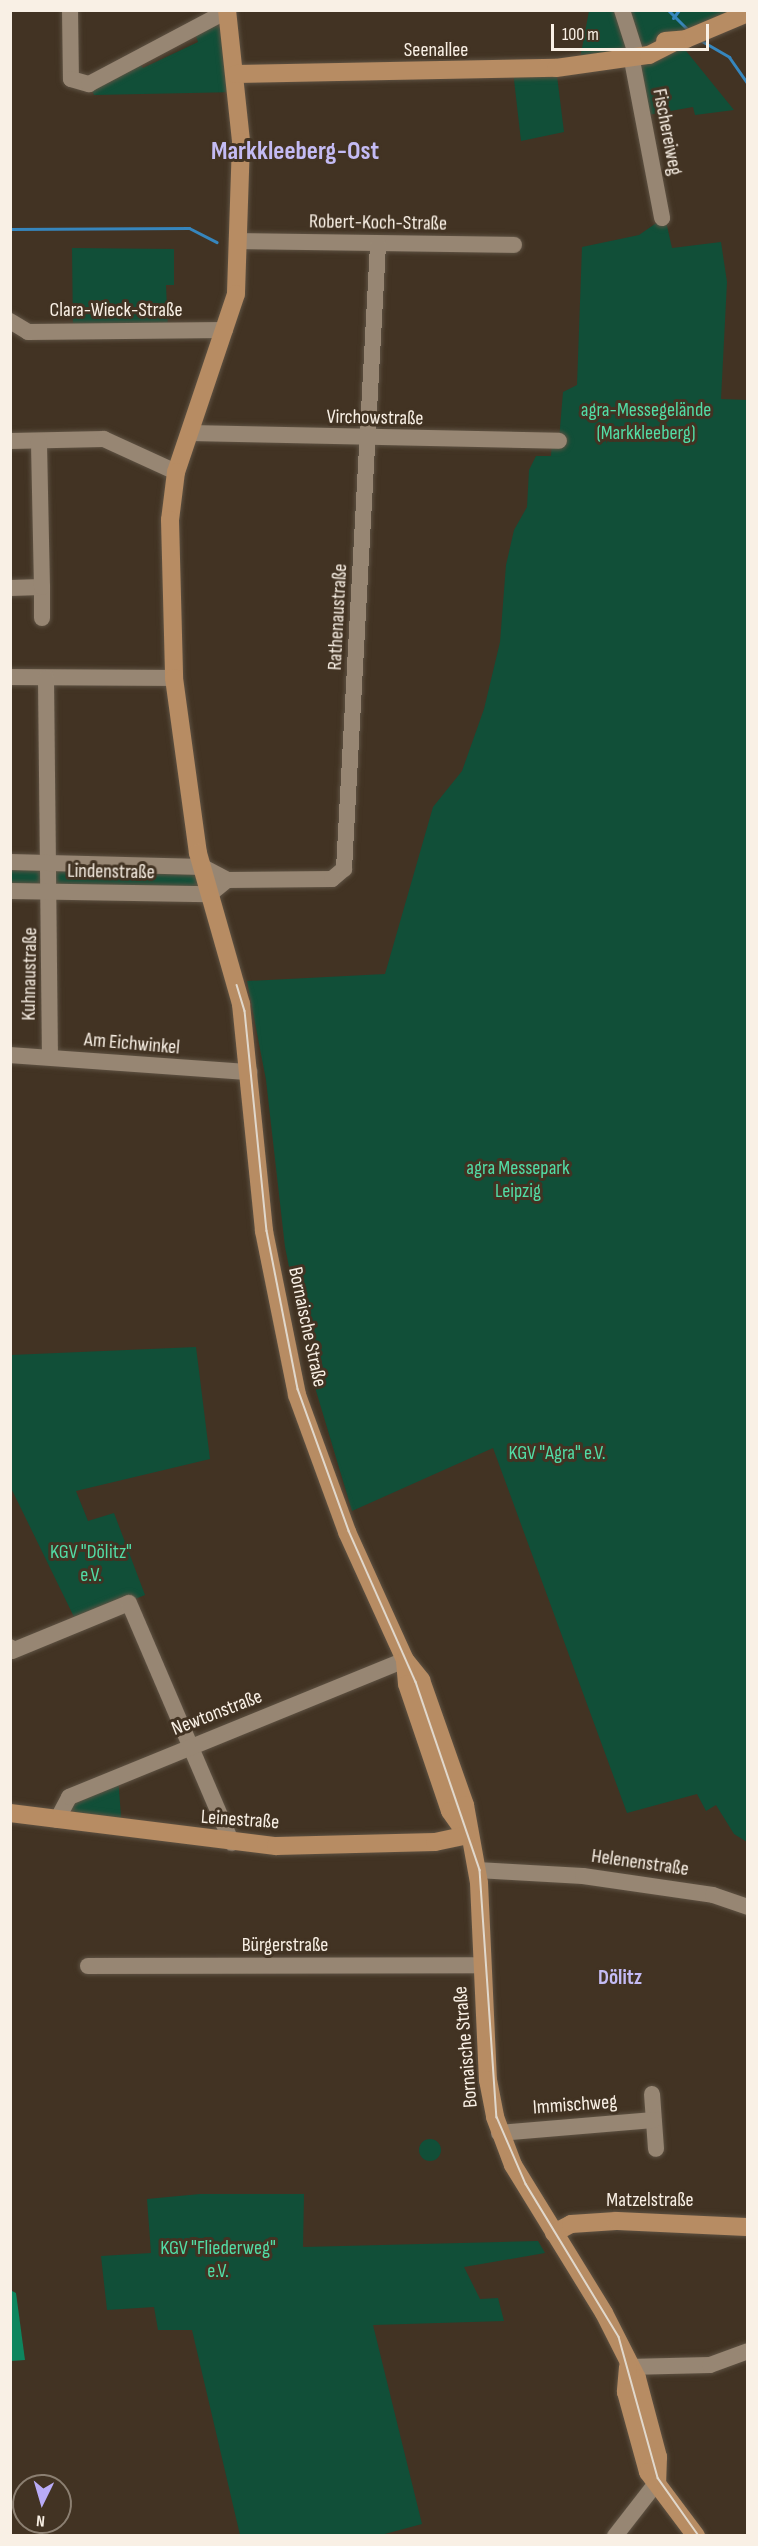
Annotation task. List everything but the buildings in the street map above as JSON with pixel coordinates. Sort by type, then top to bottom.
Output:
[{"type":"main road","name":"Bornaische Straße","points":[[227,11],[236,74],[241,241],[236,294],[176,471],[170,520],[174,678],[203,867],[237,985],[249,1072],[264,1231],[297,1395],[347,1532],[405,1660],[421,1680],[465,1805],[467,1835],[478,1876],[488,2080],[500,2133],[554,2233],[604,2313],[628,2367],[626,2392],[642,2456],[657,2482],[696,2535]]},
{"type":"main road","name":"Seenallee","points":[[236,74],[494,72],[670,50],[682,40],[747,14]]},
{"type":"main road","name":"Leinestraße","points":[[10,1813],[232,1843],[435,1842],[467,1835]]},
{"type":"main road","name":"Matzelstraße","points":[[554,2233],[571,2224],[616,2221],[747,2227]]},
{"type":"street","points":[[70,10],[71,79],[89,84],[227,11]]},
{"type":"street","name":"Fischereiweg","points":[[622,10],[634,54],[662,218]]},
{"type":"street","name":"Robert-Koch-Straße","points":[[241,241],[378,245],[514,245]]},
{"type":"street","name":"Rathenaustraße","points":[[226,880],[332,879],[344,870],[378,245]]},
{"type":"street","name":"Clara-Wieck-Straße","points":[[10,321],[28,332],[225,330]]},
{"type":"street","name":"Virchowstraße","points":[[190,433],[368,439],[560,441]]},
{"type":"street","points":[[10,441],[104,439],[176,471]]},
{"type":"street","points":[[39,441],[42,618]]},
{"type":"street","points":[[10,588],[42,587]]},
{"type":"street","points":[[10,677],[174,678]]},
{"type":"street","name":"Kuhnaustraße","points":[[46,678],[51,892],[50,1057]]},
{"type":"street","name":"Lindenstraße","points":[[10,862],[203,867]]},
{"type":"street","points":[[203,867],[226,880],[210,894]]},
{"type":"street","name":"Lindenstraße","points":[[10,891],[210,894]]},
{"type":"street","name":"Am Eichwinkel","points":[[10,1054],[249,1072]]},
{"type":"street","points":[[11,1649],[129,1604],[232,1843]]},
{"type":"street","name":"Newtonstraße","points":[[57,1820],[69,1797],[405,1660]]},
{"type":"street","name":"Helenenstraße","points":[[478,1876],[525,1871],[713,1895],[747,1907]]},
{"type":"street","name":"Bürgerstraße","points":[[88,1966],[483,1965]]},
{"type":"street","points":[[652,2094],[656,2149]]},
{"type":"street","name":"Immischweg","points":[[500,2133],[653,2120]]},
{"type":"street","points":[[628,2367],[710,2365],[747,2351]]},
{"type":"street","points":[[615,2535],[657,2482]]},
{"type":"green space","points":[[227,11],[238,92],[94,95],[89,84],[135,58],[143,68],[198,42],[193,28]]},
{"type":"green space","points":[[589,11],[747,11],[678,41],[734,110],[695,115],[693,107],[642,116],[631,55],[579,64]]},
{"type":"green space","points":[[556,68],[564,132],[521,141],[513,71]]},
{"type":"green space","name":"agra Messepark Leipzig","points":[[665,217],[672,248],[721,242],[727,282],[721,399],[748,400],[747,1842],[734,1834],[716,1805],[706,1811],[697,1794],[627,1813],[493,1448],[352,1511],[311,1374],[285,1247],[266,1080],[247,981],[385,974],[433,807],[462,771],[484,709],[500,642],[506,565],[514,530],[527,507],[529,470],[536,456],[551,456],[552,441],[559,440],[563,392],[577,385],[582,247],[639,235]]},
{"type":"green space","points":[[72,248],[174,249],[174,285],[166,285],[168,331],[73,331]]},
{"type":"green space","points":[[11,862],[203,867],[210,894],[11,891]]},
{"type":"green space","name":"KGV \"Dölitz\" e.V.","points":[[196,1347],[210,1459],[76,1491],[88,1521],[114,1513],[145,1595],[77,1623],[11,1488],[11,1355]]},
{"type":"green space","points":[[118,1776],[122,1830],[57,1820],[69,1797]]},
{"type":"green space","points":[[430,2139],[438,2142],[441,2150],[438,2158],[430,2161],[422,2158],[419,2150],[422,2142]]},
{"type":"green space","name":"KGV \"Fliederweg\" e.V.","points":[[200,2194],[304,2194],[303,2247],[538,2241],[545,2253],[464,2267],[480,2299],[498,2298],[504,2321],[373,2325],[422,2524],[381,2535],[240,2535],[192,2330],[158,2330],[154,2307],[107,2310],[101,2256],[151,2253],[147,2199]]},
{"type":"green space","points":[[10,2290],[16,2293],[25,2360],[11,2361]]},
{"type":"waterway","points":[[668,10],[688,30]]},
{"type":"waterway","points":[[673,18],[679,10]]},
{"type":"waterway","points":[[700,40],[729,57],[748,84]]},
{"type":"waterway","points":[[10,229],[189,228],[217,242]]},
{"type":"tram line","points":[[237,985],[245,1011],[267,1231],[298,1389],[349,1531],[416,1682],[480,1870],[497,2117],[526,2184],[619,2337],[658,2478],[699,2536]]},
{"type":"district","name":"Markkleeberg-Ost","points":[[295,152]]},
{"type":"district","name":"Dölitz","points":[[620,1978]]},
{"type":"park label","name":"agra-Messegelände (Markkleeberg)","points":[[646,422]]},
{"type":"park label","name":"KGV \"Agra\" e.V.","points":[[557,1453]]}]
